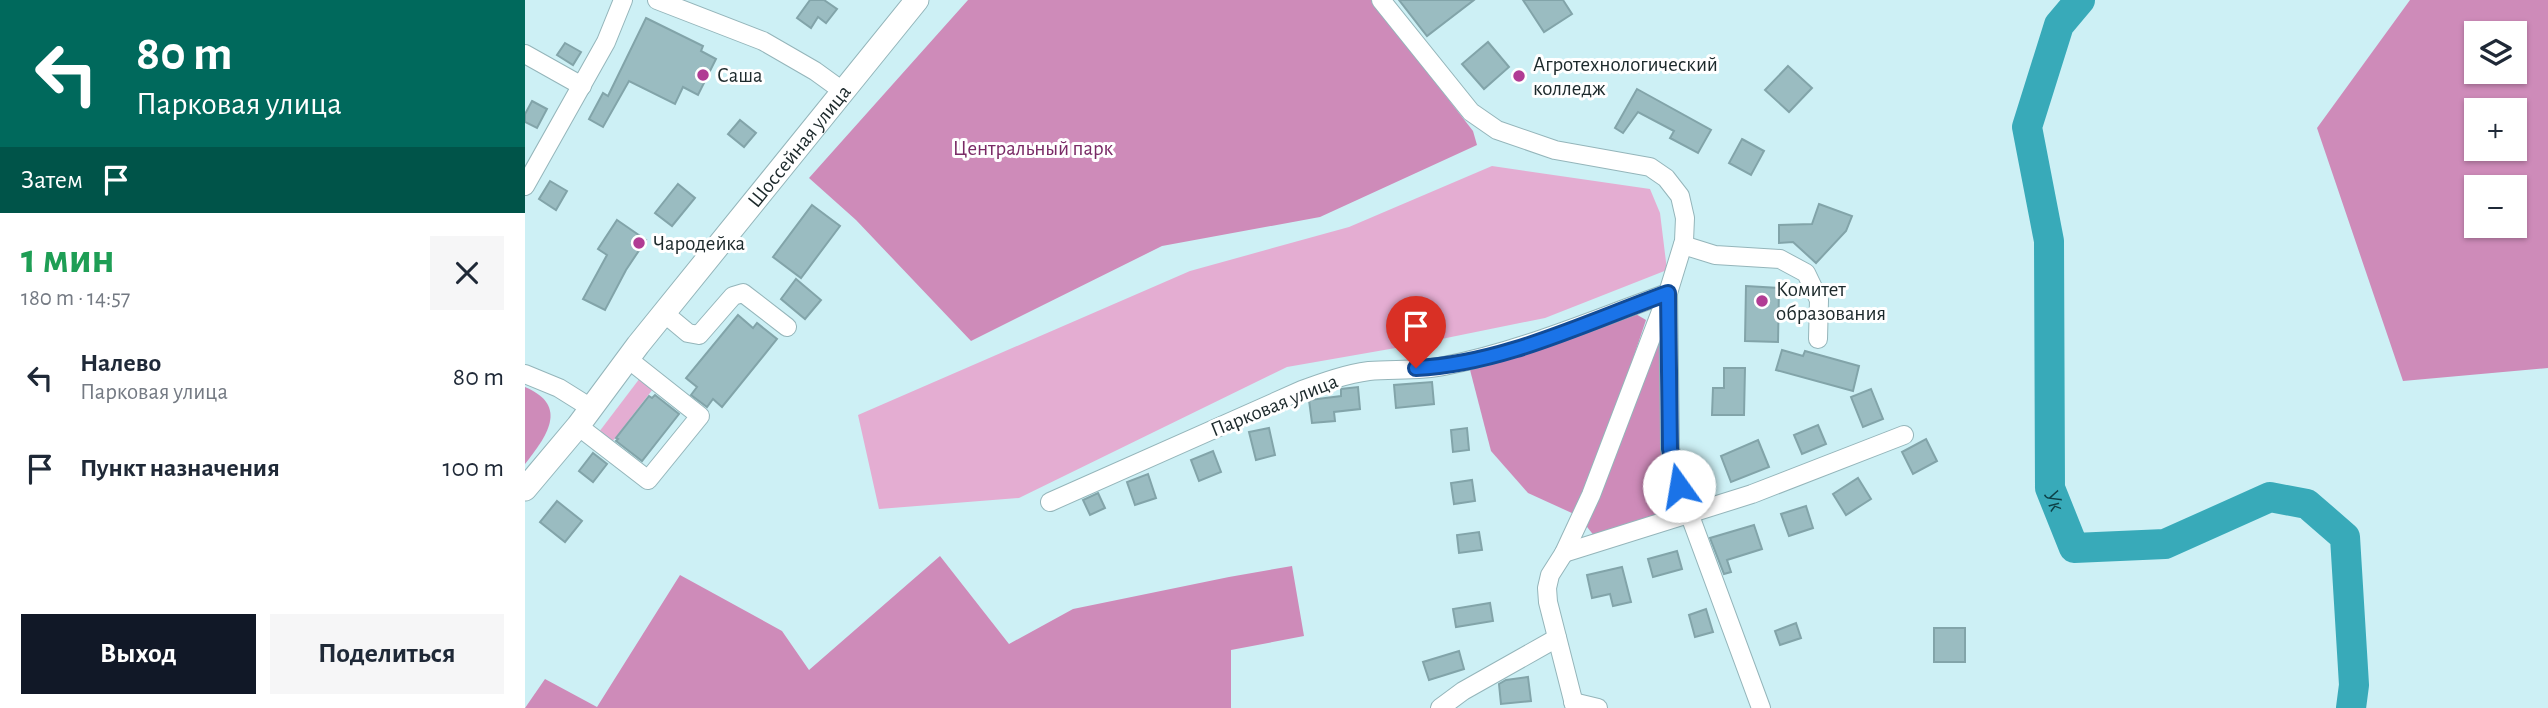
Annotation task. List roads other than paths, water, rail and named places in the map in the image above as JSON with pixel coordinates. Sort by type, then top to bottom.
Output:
[{"type":"main road","name":"Шоссейная улица","points":[[525,489],[916,0]]},
{"type":"street","points":[[525,186],[606,42],[623,0]]},
{"type":"street","points":[[657,0],[762,41],[815,71],[844,92]]},
{"type":"street","points":[[1381,0],[1471,112],[1497,130],[1555,150],[1650,167],[1666,178],[1680,196],[1685,218],[1682,245],[1668,293],[1591,495],[1564,553],[1549,575],[1547,588],[1574,705],[1598,708]]},
{"type":"street","points":[[525,54],[582,86]]},
{"type":"street","points":[[1682,245],[1715,255],[1780,259],[1806,273],[1819,300],[1818,339]]},
{"type":"street","points":[[664,313],[688,333],[699,335],[733,296],[743,293],[787,327]]},
{"type":"street","points":[[1668,293],[1670,449],[1679,486],[1761,708]]},
{"type":"street","name":"Парковая улица","points":[[1050,502],[1322,383],[1366,372],[1441,367],[1489,356],[1668,293]]},
{"type":"street","points":[[525,374],[559,388],[648,480],[699,416],[628,359]]},
{"type":"street","points":[[1564,553],[1752,494],[1904,435]]},
{"type":"street","points":[[1440,708],[1463,691],[1557,638]]},
{"type":"waterway","name":"Ук","points":[[2080,0],[2059,25],[2027,127],[2049,241],[2050,488],[2074,548],[2165,544],[2270,497],[2307,504],[2345,537],[2354,685],[2351,708]]},
{"type":"place","name":"Саша","points":[[703,75]]},
{"type":"place","name":"Агротехнологический колледж","points":[[1519,76]]},
{"type":"place","name":"Чародейка","points":[[639,243]]},
{"type":"place","name":"Комитет образования","points":[[1762,301]]},
{"type":"park label","name":"Центральный парк","points":[[1033,148]]}]
